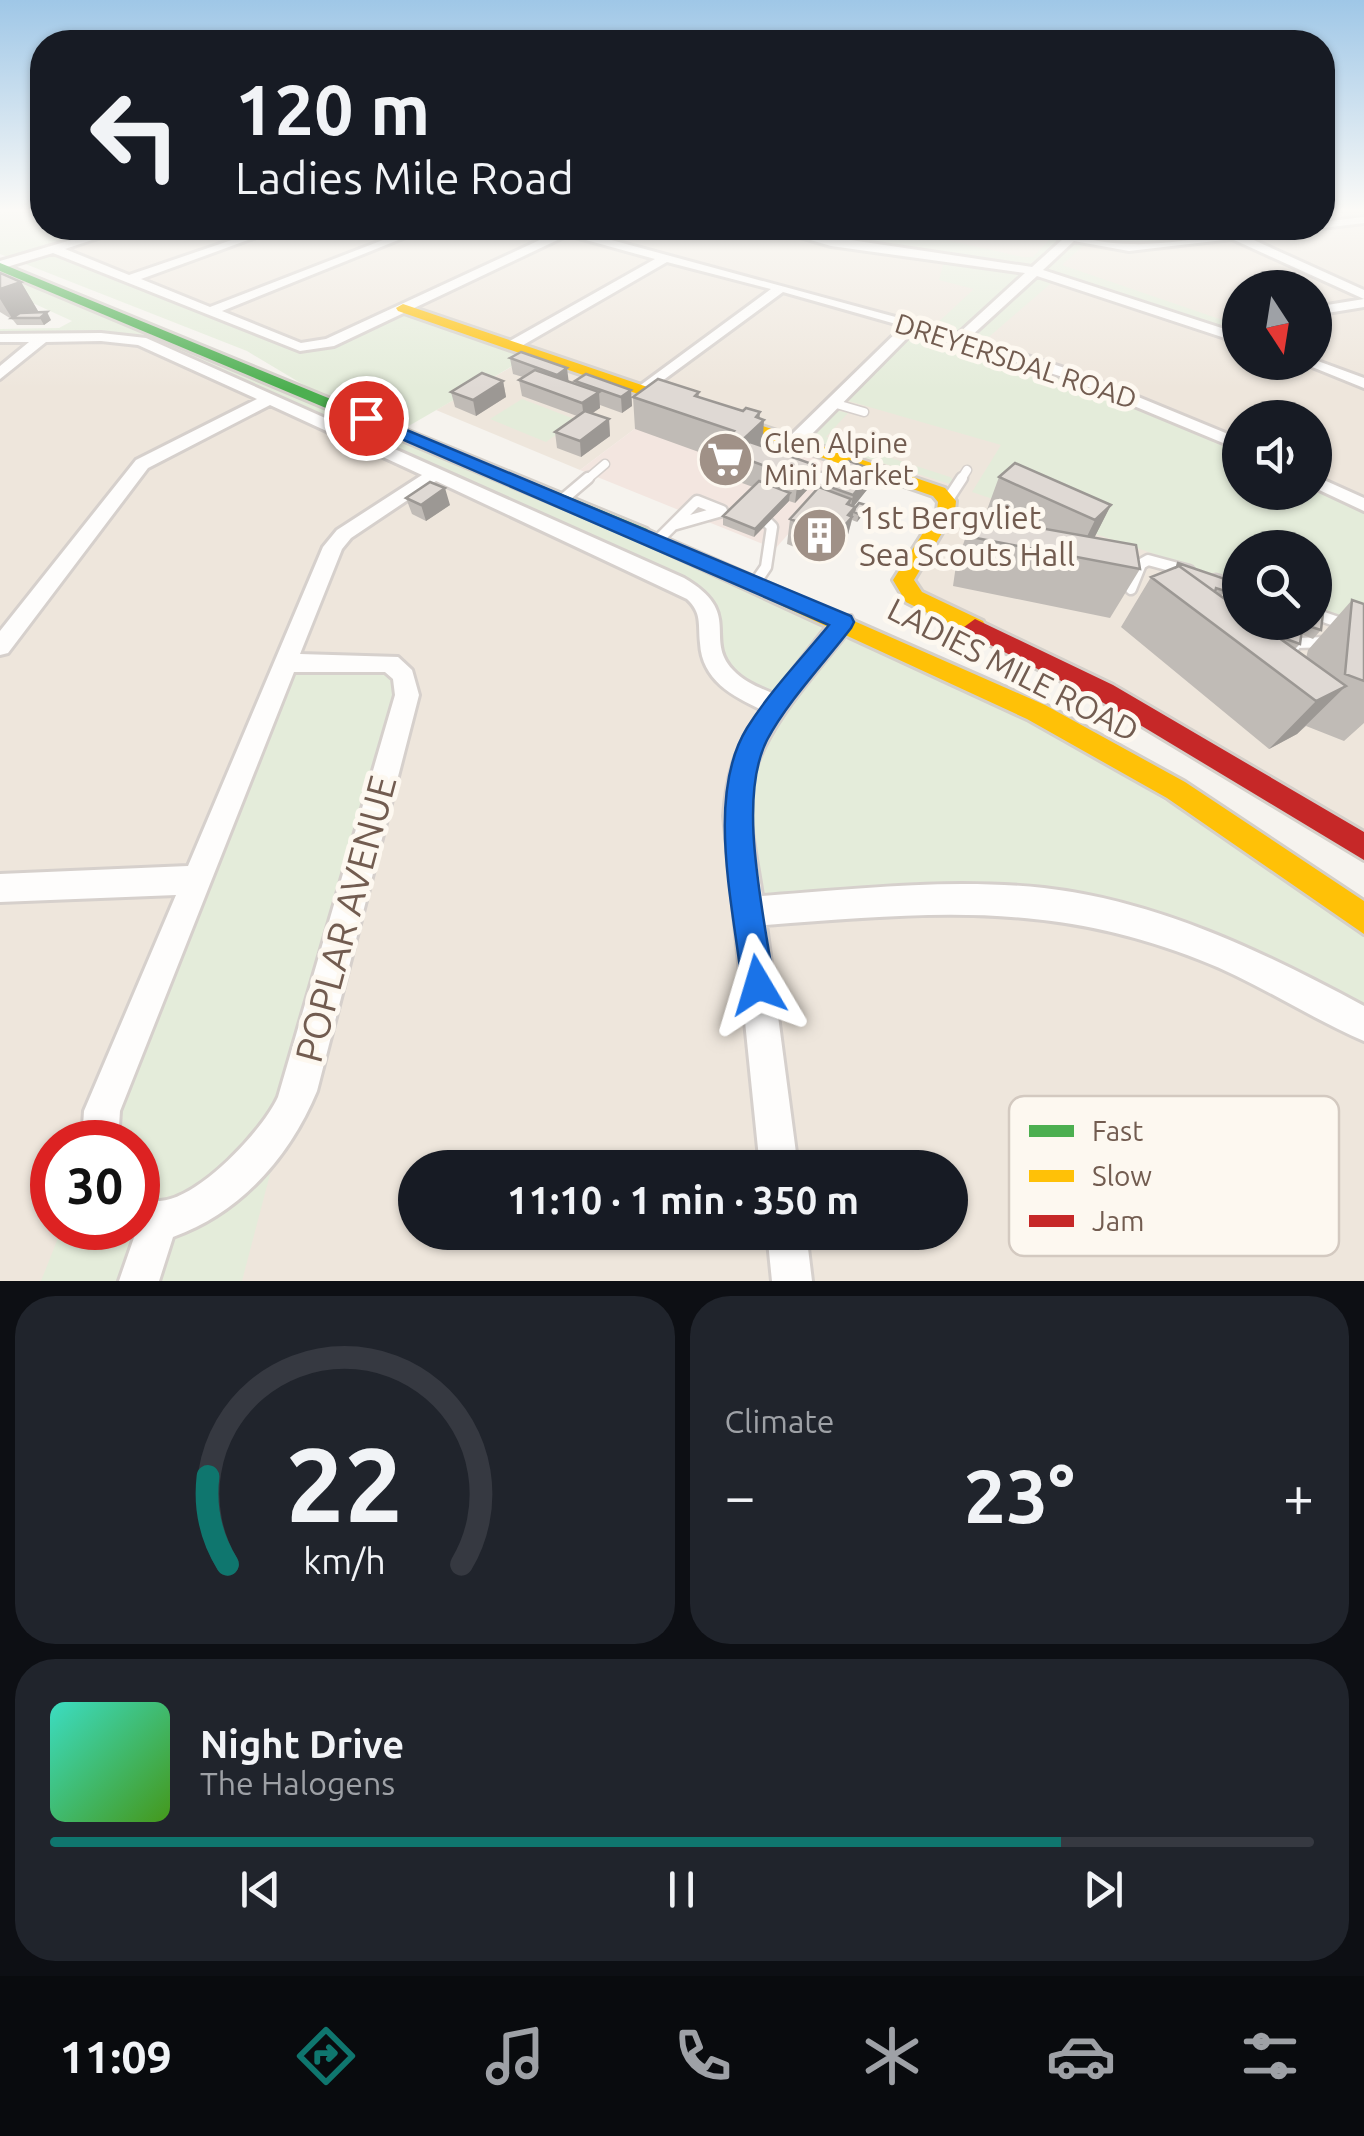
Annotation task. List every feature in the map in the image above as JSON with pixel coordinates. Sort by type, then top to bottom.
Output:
[{"type":"main road","name":"LADIES MILE ROAD","points":[[22,270],[562,500],[665,533],[755,582],[1036,712],[1176,790],[1364,919]]},
{"type":"main road","points":[[404,308],[527,355],[931,488],[947,502],[946,511],[906,573],[904,580],[914,597],[1105,692],[1358,834]]},
{"type":"street","points":[[105,270],[290,345],[309,347],[329,343],[480,270]]},
{"type":"street","points":[[128,279],[155,270]]},
{"type":"street","points":[[212,312],[318,270]]},
{"type":"street","points":[[527,355],[649,270]]},
{"type":"street","name":"DREYERSDAL ROAD","points":[[707,270],[960,340],[1107,387],[1222,437]]},
{"type":"street","points":[[1024,270],[1222,333]]},
{"type":"street","points":[[960,340],[1038,270]]},
{"type":"street","points":[[1309,270],[1364,295]]},
{"type":"street","points":[[648,396],[778,290]]},
{"type":"street","points":[[1332,308],[1364,303]]},
{"type":"street","points":[[795,441],[910,326]]},
{"type":"street","points":[[0,338],[131,339],[698,594],[711,614],[718,668],[730,681],[779,707]]},
{"type":"street","points":[[0,374],[42,338]]},
{"type":"street","points":[[1332,371],[1364,383]]},
{"type":"street","points":[[0,647],[142,464],[268,400]]},
{"type":"street","points":[[101,1120],[102,1110],[195,880],[334,547],[344,534],[434,475]]},
{"type":"street","points":[[1332,490],[1364,505]]},
{"type":"street","points":[[777,1150],[738,816],[740,776],[757,734],[843,622]]},
{"type":"street","name":"POPLAR AVENUE","points":[[160,1215],[189,1210],[219,1190],[284,1124],[298,1091],[407,695],[402,670],[390,663],[287,664]]},
{"type":"street","points":[[0,888],[195,880]]},
{"type":"street","points":[[750,912],[952,900],[1046,903],[1130,921],[1214,948],[1364,1024]]},
{"type":"street","name":"POPLAR AVENUE","points":[[138,1281],[143,1250]]},
{"type":"street","points":[[788,1250],[792,1281]]},
{"type":"lane","points":[[834,403],[864,412]]},
{"type":"lane","points":[[788,468],[822,480],[842,458]]},
{"type":"lane","points":[[562,500],[605,464]]},
{"type":"lane","points":[[947,502],[967,470]]},
{"type":"lane","points":[[665,533],[697,501],[736,512]]},
{"type":"lane","points":[[665,533],[722,511]]},
{"type":"lane","points":[[755,582],[766,563],[772,528],[768,523]]},
{"type":"lane","points":[[1131,589],[1141,564],[1152,560],[1222,582]]},
{"type":"lane","points":[[1332,620],[1364,631]]},
{"type":"lane","points":[[1290,660],[1292,644],[1330,641],[1335,621]]},
{"type":"shaded area","points":[[108,270],[1364,270],[1364,847],[907,589],[947,501],[673,400],[580,470],[436,410],[534,354],[309,347]]},
{"type":"shaded area","points":[[0,338],[131,339],[698,594],[740,687],[952,900],[1130,921],[1364,1024],[1364,1281],[0,1281]]},
{"type":"shaded area","points":[[673,400],[853,461],[775,549],[580,470]]},
{"type":"green space","points":[[0,270],[329,400],[247,351],[40,270],[112,270],[309,347],[403,308],[535,353],[400,431],[936,664],[1364,919],[1364,1024],[1292,984],[1046,903],[750,912],[740,776],[778,707],[730,681],[708,604],[141,341],[0,338],[0,329],[59,328],[72,321],[0,288]]},
{"type":"green space","points":[[942,270],[1020,270],[1025,274],[961,332],[932,328],[974,289],[939,280]]},
{"type":"green space","points":[[1048,270],[1076,270],[1222,320],[1222,329]]},
{"type":"green space","points":[[1035,278],[1056,279],[983,342],[976,338],[976,332]]},
{"type":"green space","points":[[917,333],[1037,365],[1150,409],[1222,443],[1222,510],[1332,510],[1332,496],[1364,512],[1364,625],[1332,615],[1332,530],[1222,530],[1222,577],[972,492],[1001,445],[845,400],[909,335]]},
{"type":"green space","points":[[522,399],[577,420],[546,442],[490,419]]},
{"type":"green space","points":[[835,410],[848,413],[826,437],[950,477],[955,481],[953,485],[815,442],[812,434]]},
{"type":"green space","points":[[287,663],[402,670],[242,1281],[41,1281],[53,1250],[160,1250],[160,1120],[106,1120]]},
{"type":"building","points":[[0,273],[21,282],[0,289]]},
{"type":"building","points":[[47,312],[40,318],[12,318],[20,313]]},
{"type":"building","points":[[521,352],[567,368],[557,375],[510,358]]},
{"type":"building","points":[[535,370],[599,392],[582,403],[519,380]]},
{"type":"building","points":[[482,373],[503,381],[473,400],[451,392]]},
{"type":"building","points":[[586,374],[631,390],[621,397],[575,381]]},
{"type":"building","points":[[658,379],[699,392],[695,396],[743,411],[746,408],[760,412],[756,417],[764,420],[735,447],[721,442],[734,431],[633,397]]},
{"type":"building","points":[[585,411],[609,419],[580,441],[555,432]]},
{"type":"building","points":[[750,442],[812,464],[798,478],[735,455]]},
{"type":"building","points":[[849,461],[874,470],[853,495],[827,486]]},
{"type":"building","points":[[1015,463],[1111,505],[1095,520],[999,477]]},
{"type":"building","points":[[759,481],[790,493],[755,529],[723,516]]},
{"type":"building","points":[[430,482],[445,488],[421,505],[406,498]]},
{"type":"building","points":[[819,487],[851,499],[847,504],[855,507],[848,515],[852,517],[835,536],[790,519]]},
{"type":"building","points":[[859,503],[866,505],[859,514],[854,512]]},
{"type":"building","points":[[973,516],[1136,545],[1140,569],[971,537]]},
{"type":"building","points":[[1178,563],[1222,578],[1222,590],[1216,588],[1215,592],[1177,567]]},
{"type":"building","points":[[1179,566],[1222,597],[1222,630],[1151,577]]},
{"type":"building","points":[[1352,600],[1364,604],[1364,681],[1345,674]]},
{"type":"building","points":[[1235,640],[1282,640],[1346,686],[1316,701]]},
{"type":"traffic: fast","points":[[7,270],[640,533]]},
{"type":"traffic: slow","points":[[403,308],[939,492],[947,501],[946,511],[903,580],[914,597],[975,627]]},
{"type":"traffic: slow","points":[[640,533],[1036,712],[1176,790],[1364,919]]},
{"type":"traffic: jam","points":[[975,627],[1105,692],[1364,847]]},
{"type":"place","name":"Glen Alpine Mini Market","points":[[725,459]]},
{"type":"place","name":"1st Bergvliet Sea Scouts Hall","points":[[820,536]]},
{"type":"route","points":[[366,418],[843,622],[757,734],[740,776],[738,816],[758,985]]}]
